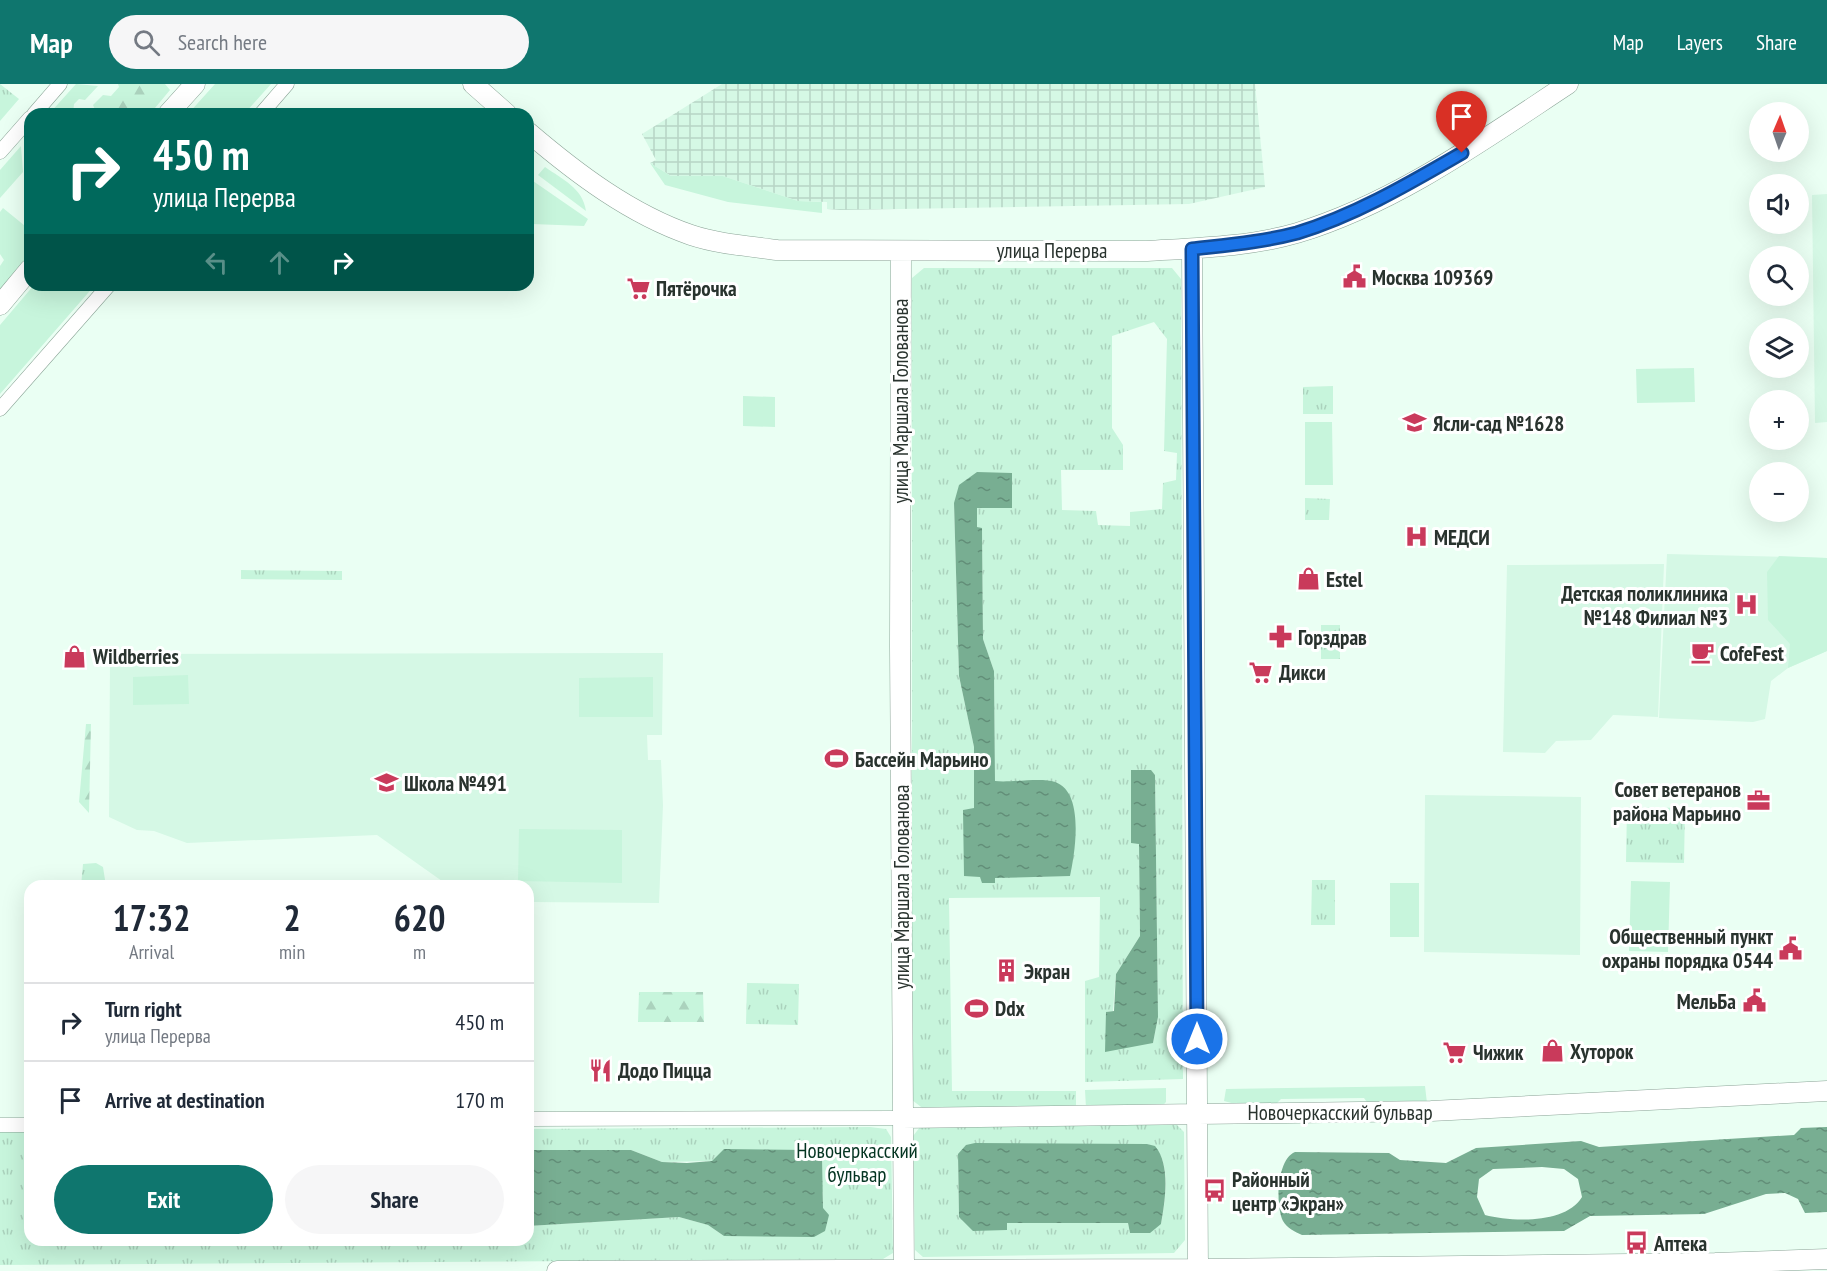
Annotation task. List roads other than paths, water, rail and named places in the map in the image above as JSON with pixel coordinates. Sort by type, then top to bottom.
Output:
[{"type":"street","points":[[39,108],[60,84]]},
{"type":"street","points":[[173,108],[195,84]]},
{"type":"street","points":[[266,108],[287,84]]},
{"type":"street","points":[[473,84],[500,108]]},
{"type":"street","name":"улица Перерва","points":[[534,137],[598,187],[633,208],[690,235],[727,244],[777,250],[1192,249],[1278,237],[1350,212],[1416,180],[1568,84]]},
{"type":"street","points":[[0,152],[24,125]]},
{"type":"street","points":[[1192,249],[1198,1270]]},
{"type":"street","name":"улица Маршала Голованова","points":[[901,251],[899,294],[904,1271]]},
{"type":"street","points":[[0,305],[24,276]]},
{"type":"street","points":[[0,409],[104,291]]},
{"type":"street","name":"Новочеркасский бульвар","points":[[534,1119],[902,1118],[1507,1109],[1827,1091]]},
{"type":"street","points":[[0,1125],[24,1125]]},
{"type":"street","points":[[557,1271],[1198,1270],[1715,1263],[1827,1259]]},
{"type":"water","points":[[977,472],[1012,473],[1012,508],[977,508],[977,527],[982,528],[983,639],[994,671],[995,781],[1049,781],[1064,788],[1071,798],[1076,824],[1070,876],[995,878],[995,883],[982,883],[980,877],[964,876],[963,810],[974,808],[974,747],[959,676],[954,503],[959,485]]},
{"type":"water","points":[[1131,770],[1151,770],[1155,775],[1158,1017],[1153,1043],[1105,1052],[1106,1012],[1114,1011],[1116,974],[1140,936],[1139,844],[1131,843]]},
{"type":"water","points":[[1827,1127],[1827,1212],[1805,1213],[1798,1199],[1785,1193],[1766,1194],[1704,1214],[1590,1216],[1564,1231],[1302,1235],[1291,1230],[1280,1214],[1281,1173],[1284,1163],[1295,1152],[1389,1153],[1400,1160],[1446,1163],[1476,1148],[1581,1141],[1599,1147],[1794,1135],[1801,1128]],"holes":[[[1542,1167],[1564,1169],[1578,1179],[1582,1197],[1564,1212],[1538,1219],[1523,1220],[1485,1215],[1477,1197],[1479,1179],[1493,1169]]]},
{"type":"water","points":[[975,1143],[1147,1144],[1155,1146],[1163,1163],[1166,1184],[1161,1224],[1150,1233],[1130,1233],[1128,1223],[1007,1223],[1007,1230],[973,1231],[959,1217],[958,1154],[966,1145]]},
{"type":"water","points":[[724,1149],[809,1150],[822,1158],[823,1208],[829,1215],[825,1231],[814,1237],[724,1236],[708,1225],[679,1217],[534,1226],[534,1150],[631,1150],[662,1162],[712,1161]]},
{"type":"place","name":"Москва 109369","points":[[1354,277]]},
{"type":"place","name":"Пятёрочка","points":[[638,288]]},
{"type":"place","name":"Ясли-сад №1628","points":[[1415,423]]},
{"type":"place","name":"МЕДСИ","points":[[1416,537]]},
{"type":"place","name":"Estel","points":[[1308,579]]},
{"type":"place","name":"Детская поликлиника №148 Филиал №3","points":[[1746,605]]},
{"type":"place","name":"Горздрав","points":[[1280,637]]},
{"type":"place","name":"CofeFest","points":[[1702,653]]},
{"type":"place","name":"Wildberries","points":[[75,656]]},
{"type":"place","name":"Дикси","points":[[1261,672]]},
{"type":"place","name":"Бассейн Марьино","points":[[837,759]]},
{"type":"place","name":"Школа №491","points":[[386,783]]},
{"type":"place","name":"Совет ветеранов района Марьино","points":[[1759,801]]},
{"type":"place","name":"Общественный пункт охраны порядка 0544","points":[[1791,948]]},
{"type":"place","name":"Экран","points":[[1006,971]]},
{"type":"place","name":"МельБа","points":[[1754,1001]]},
{"type":"place","name":"Ddx","points":[[977,1008]]},
{"type":"place","name":"Хуторок","points":[[1552,1051]]},
{"type":"place","name":"Чижик","points":[[1455,1052]]},
{"type":"place","name":"Додо Пицца","points":[[600,1070]]},
{"type":"place","name":"Районный центр «Экран»","points":[[1214,1191]]},
{"type":"place","name":"Аптека","points":[[1636,1243]]}]
